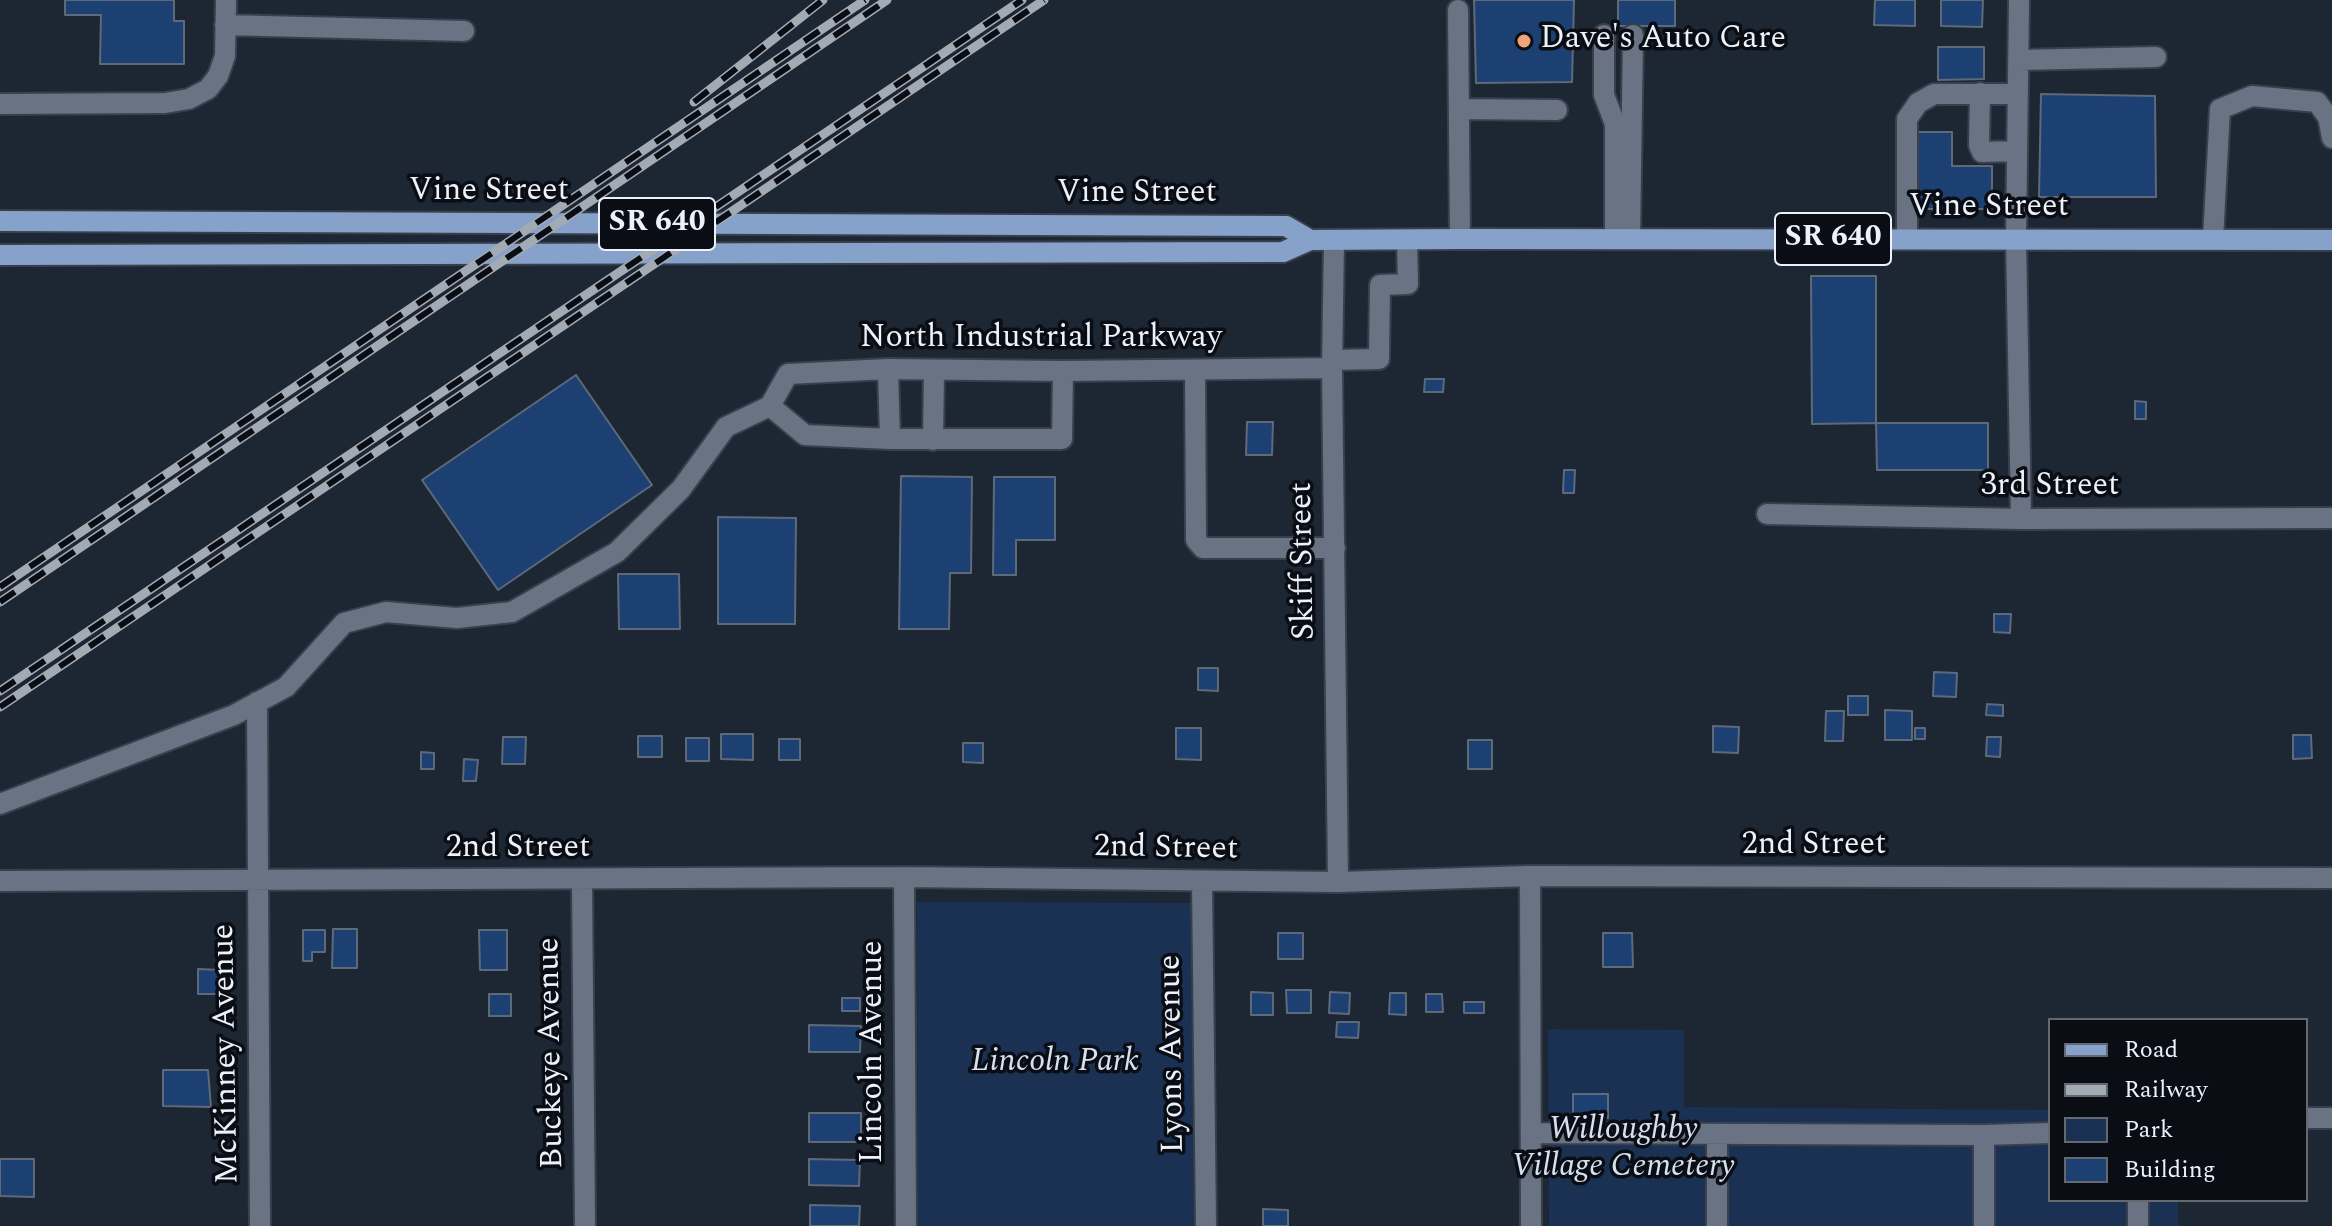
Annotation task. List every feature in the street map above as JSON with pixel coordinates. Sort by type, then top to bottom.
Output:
[{"type":"main road","name":"Vine Street","points":[[0,221],[1286,226],[1310,240]]},
{"type":"main road","name":"Vine Street","points":[[0,255],[1283,252],[1310,240],[1460,239],[2332,240]]},
{"type":"street","points":[[0,104],[165,103],[189,99],[208,89],[218,76],[225,56],[226,0]]},
{"type":"street","points":[[2019,0],[2016,240],[2021,519]]},
{"type":"street","points":[[1458,10],[1460,239]]},
{"type":"street","points":[[225,25],[464,31]]},
{"type":"street","points":[[1604,35],[1604,95],[1615,124],[1623,239]]},
{"type":"street","points":[[1623,239],[1633,35]]},
{"type":"street","points":[[2018,60],[2156,57]]},
{"type":"street","points":[[1980,93],[1979,145],[1982,152],[2017,151]]},
{"type":"street","points":[[1907,239],[1907,119],[1918,103],[1934,94],[2018,94]]},
{"type":"street","points":[[2213,239],[2220,109],[2252,96],[2317,102],[2328,117],[2332,138]]},
{"type":"street","points":[[1459,109],[1557,110]]},
{"type":"street","name":"North Industrial Parkway","points":[[770,406],[788,374],[888,369],[1195,370],[1379,359],[1380,285],[1408,284],[1407,240]]},
{"type":"street","name":"Skiff Street","points":[[1334,241],[1338,882]]},
{"type":"street","points":[[888,369],[890,439]]},
{"type":"street","points":[[933,440],[934,370]]},
{"type":"street","points":[[1195,370],[1196,540],[1203,548],[1335,548]]},
{"type":"street","points":[[0,804],[234,715],[286,687],[344,623],[386,612],[457,618],[512,612],[617,552],[681,489],[726,427],[770,406],[805,435],[933,440],[1062,439],[1063,371]]},
{"type":"street","name":"3rd Street","points":[[1767,514],[2021,519],[2332,518]]},
{"type":"street","name":"McKinney Avenue","points":[[257,702],[260,1226]]},
{"type":"street","points":[[1530,876],[1531,1226]]},
{"type":"street","name":"2nd Street","points":[[0,881],[904,877],[1338,882],[1530,876],[2332,878]]},
{"type":"street","name":"Lincoln Avenue","points":[[904,877],[906,1226]]},
{"type":"street","name":"Buckeye Avenue","points":[[582,880],[585,1226]]},
{"type":"street","name":"Lyons Avenue","points":[[1202,881],[1206,1226]]},
{"type":"street","points":[[2308,1118],[2332,1118]]},
{"type":"street","points":[[1531,1133],[2048,1133]]},
{"type":"street","points":[[1717,1134],[1717,1226]]},
{"type":"street","points":[[1984,1135],[1984,1226]]},
{"type":"street","points":[[2138,1202],[2138,1226]]},
{"type":"green space","name":"Lincoln Park","points":[[917,902],[1191,903],[1194,1226],[918,1226]]},
{"type":"green space","name":"Willoughby Village Cemetery","points":[[1548,1029],[1684,1030],[1684,1107],[2048,1110],[2048,1202],[2178,1202],[2178,1226],[1549,1226]]},
{"type":"building","points":[[65,0],[174,0],[174,21],[184,21],[184,64],[100,64],[101,15],[65,15]]},
{"type":"building","name":"Dave's Auto Care","points":[[1474,0],[1574,0],[1572,82],[1476,83]]},
{"type":"building","points":[[1618,0],[1675,0],[1675,26],[1618,26]]},
{"type":"building","points":[[1875,0],[1915,0],[1915,26],[1874,25]]},
{"type":"building","points":[[1941,0],[1983,0],[1982,27],[1941,26]]},
{"type":"building","points":[[1938,47],[1984,47],[1984,79],[1938,80]]},
{"type":"building","points":[[2041,94],[2155,96],[2156,197],[2039,197]]},
{"type":"building","points":[[1914,132],[1952,132],[1952,166],[1992,166],[1992,209],[1913,209]]},
{"type":"building","points":[[1811,276],[1876,276],[1876,423],[1812,424]]},
{"type":"building","points":[[576,375],[652,485],[498,590],[422,480]]},
{"type":"building","points":[[1425,379],[1444,379],[1443,392],[1424,392]]},
{"type":"building","points":[[2135,401],[2146,402],[2146,419],[2135,419]]},
{"type":"building","points":[[1247,422],[1273,422],[1272,455],[1246,455]]},
{"type":"building","points":[[1876,423],[1988,423],[1988,470],[1877,470]]},
{"type":"building","points":[[1564,470],[1575,470],[1574,493],[1563,493]]},
{"type":"building","points":[[901,476],[972,477],[971,573],[950,573],[949,629],[899,629]]},
{"type":"building","points":[[994,477],[1055,477],[1055,540],[1016,540],[1016,575],[993,575]]},
{"type":"building","points":[[718,517],[796,518],[795,624],[718,624]]},
{"type":"building","points":[[618,574],[679,574],[680,629],[619,629]]},
{"type":"building","points":[[1994,614],[2011,614],[2010,633],[1994,632]]},
{"type":"building","points":[[1198,668],[1218,668],[1218,691],[1198,690]]},
{"type":"building","points":[[1934,672],[1957,673],[1956,697],[1933,696]]},
{"type":"building","points":[[1848,696],[1868,696],[1868,715],[1848,715]]},
{"type":"building","points":[[1987,704],[2003,705],[2003,716],[1986,715]]},
{"type":"building","points":[[1885,710],[1912,711],[1912,740],[1885,740]]},
{"type":"building","points":[[1826,711],[1844,711],[1843,741],[1825,741]]},
{"type":"building","points":[[1713,726],[1739,727],[1738,753],[1713,752]]},
{"type":"building","points":[[1176,728],[1201,728],[1201,760],[1176,759]]},
{"type":"building","points":[[1915,728],[1925,728],[1925,739],[1915,739]]},
{"type":"building","points":[[721,734],[753,734],[753,760],[721,759]]},
{"type":"building","points":[[2293,735],[2311,735],[2312,758],[2293,759]]},
{"type":"building","points":[[638,736],[662,736],[662,757],[638,757]]},
{"type":"building","points":[[503,737],[526,737],[525,764],[502,764]]},
{"type":"building","points":[[1987,737],[2001,737],[2000,757],[1986,756]]},
{"type":"building","points":[[686,738],[709,738],[709,761],[686,761]]},
{"type":"building","points":[[779,739],[800,739],[800,760],[779,760]]},
{"type":"building","points":[[1468,740],[1492,740],[1492,769],[1468,769]]},
{"type":"building","points":[[963,743],[983,743],[983,763],[963,762]]},
{"type":"building","points":[[421,752],[434,753],[434,769],[421,769]]},
{"type":"building","points":[[464,759],[478,760],[476,781],[463,781]]},
{"type":"building","points":[[333,929],[357,929],[357,968],[332,968]]},
{"type":"building","points":[[303,930],[325,930],[325,952],[312,952],[312,961],[303,961]]},
{"type":"building","points":[[479,930],[507,930],[507,970],[480,970]]},
{"type":"building","points":[[1278,933],[1303,933],[1303,959],[1278,959]]},
{"type":"building","points":[[1603,933],[1632,933],[1633,967],[1603,967]]},
{"type":"building","points":[[198,969],[221,970],[220,994],[198,994]]},
{"type":"building","points":[[1286,990],[1311,990],[1311,1013],[1287,1013]]},
{"type":"building","points":[[1251,992],[1273,993],[1273,1015],[1251,1015]]},
{"type":"building","points":[[1330,992],[1350,993],[1349,1014],[1329,1013]]},
{"type":"building","points":[[1390,993],[1406,993],[1406,1015],[1389,1014]]},
{"type":"building","points":[[489,994],[511,994],[511,1016],[489,1016]]},
{"type":"building","points":[[1426,994],[1442,994],[1443,1012],[1426,1012]]},
{"type":"building","points":[[842,998],[860,998],[860,1011],[842,1011]]},
{"type":"building","points":[[1464,1002],[1484,1002],[1484,1013],[1464,1013]]},
{"type":"building","points":[[1337,1022],[1359,1022],[1358,1038],[1336,1037]]},
{"type":"building","points":[[809,1025],[861,1026],[860,1052],[809,1052]]},
{"type":"building","points":[[163,1070],[208,1070],[211,1107],[163,1106]]},
{"type":"building","points":[[1573,1094],[1608,1094],[1608,1118],[1573,1118]]},
{"type":"building","points":[[809,1113],[861,1113],[861,1142],[809,1142]]},
{"type":"building","points":[[0,1159],[34,1159],[34,1197],[0,1196]]},
{"type":"building","points":[[809,1159],[860,1160],[859,1186],[809,1185]]},
{"type":"building","points":[[810,1205],[860,1206],[859,1226],[810,1226]]},
{"type":"building","points":[[1263,1209],[1288,1210],[1288,1226],[1263,1226]]},
{"type":"railway","points":[[694,102],[823,0]]},
{"type":"railway","points":[[0,587],[865,0]]},
{"type":"railway","points":[[0,602],[887,0]]},
{"type":"railway","points":[[0,691],[1022,0]]},
{"type":"railway","points":[[0,707],[1044,0]]},
{"type":"place","name":"Dave's Auto Care","points":[[1524,41]]}]
